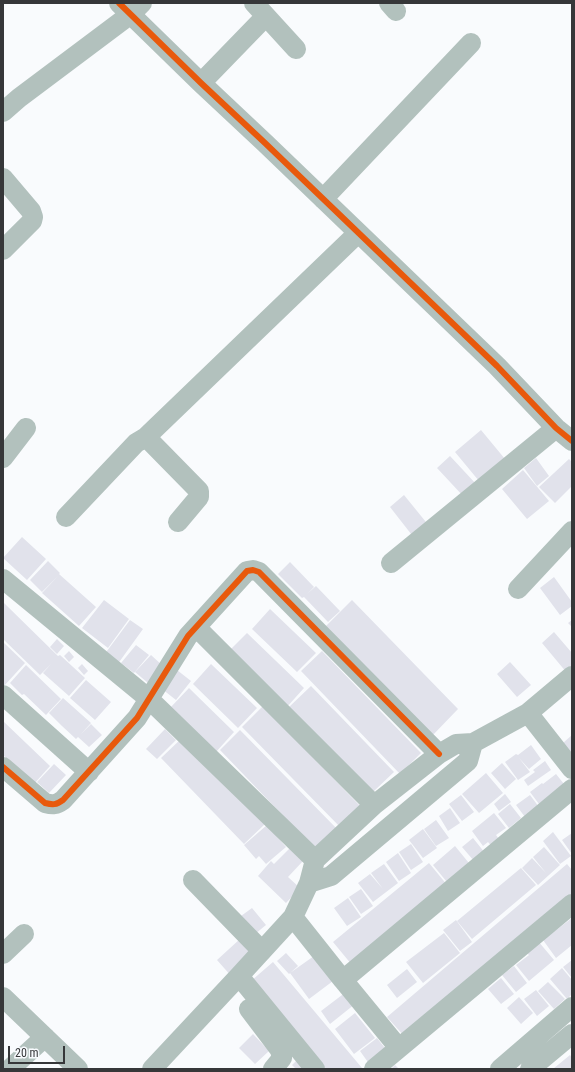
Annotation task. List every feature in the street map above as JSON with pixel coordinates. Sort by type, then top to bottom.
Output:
[{"type":"street","points":[[3,112],[131,7],[201,83],[498,366],[556,428],[572,441]]},
{"type":"street","points":[[201,83],[260,10],[296,49]]},
{"type":"street","points":[[323,199],[471,42]]},
{"type":"street","points":[[3,178],[31,212],[33,217],[32,221],[3,250]]},
{"type":"street","points":[[66,517],[136,443],[146,437],[358,233]]},
{"type":"street","points":[[3,458],[26,428]]},
{"type":"street","points":[[391,563],[556,428]]},
{"type":"street","points":[[146,437],[199,491],[199,497],[178,522]]},
{"type":"street","points":[[518,589],[572,531]]},
{"type":"street","points":[[3,767],[45,803],[52,805],[63,800],[136,718],[188,636],[248,572],[253,570],[259,572],[439,754]]},
{"type":"street","points":[[3,579],[149,699],[316,860]]},
{"type":"street","points":[[196,627],[374,805]]},
{"type":"street","points":[[152,1069],[235,981],[293,916],[309,883],[316,860],[374,805],[439,754],[456,744],[473,743],[528,713],[572,676]]},
{"type":"street","points":[[3,695],[89,772]]},
{"type":"street","points":[[528,713],[572,769]]},
{"type":"street","points":[[309,883],[331,876],[468,761],[473,743]]},
{"type":"street","points":[[343,980],[572,789]]},
{"type":"street","points":[[193,880],[262,951]]},
{"type":"street","points":[[374,1069],[572,904]]},
{"type":"street","points":[[293,916],[398,1048]]},
{"type":"street","points":[[3,954],[24,934]]},
{"type":"street","points":[[235,981],[280,1050],[282,1058],[273,1069]]},
{"type":"street","points":[[235,981],[316,1069]]},
{"type":"street","points":[[3,997],[78,1069]]},
{"type":"street","points":[[500,1069],[521,1062],[572,1007]]},
{"type":"street","points":[[530,1069],[572,1034]]},
{"type":"street","points":[[10,1069],[45,1037]]},
{"type":"building","points":[[481,430],[505,459],[479,481],[455,452]]},
{"type":"building","points":[[450,456],[477,485],[464,497],[437,468]]},
{"type":"building","points":[[536,458],[549,476],[537,486],[524,468]]},
{"type":"building","points":[[569,459],[572,462],[572,486],[555,503],[539,487]]},
{"type":"building","points":[[523,470],[549,501],[527,519],[502,489]]},
{"type":"building","points":[[404,495],[430,527],[415,539],[390,507]]},
{"type":"building","points":[[22,537],[46,559],[27,580],[3,558]]},
{"type":"building","points":[[48,561],[60,573],[59,574],[96,607],[79,626],[42,593],[58,576],[42,592],[30,580]]},
{"type":"building","points":[[290,562],[314,587],[307,594],[316,586],[340,611],[328,622],[304,597],[302,598],[278,574]]},
{"type":"building","points":[[554,577],[572,602],[572,606],[560,615],[540,588]]},
{"type":"building","points":[[104,600],[129,619],[108,648],[82,628]]},
{"type":"building","points":[[352,600],[458,709],[431,737],[324,628]]},
{"type":"building","points":[[3,602],[58,656],[60,655],[85,678],[69,696],[43,673],[51,664],[40,675],[3,639]]},
{"type":"building","points":[[270,609],[316,653],[297,672],[252,629]]},
{"type":"building","points":[[130,620],[143,629],[117,665],[104,655]]},
{"type":"building","points":[[572,620],[572,627],[568,623]]},
{"type":"building","points":[[554,632],[572,653],[572,669],[567,673],[542,643]]},
{"type":"building","points":[[247,633],[304,688],[286,708],[228,652]]},
{"type":"building","points":[[57,639],[64,646],[57,654],[50,647]]},
{"type":"building","points":[[3,642],[25,663],[4,686],[3,684]]},
{"type":"building","points":[[136,645],[149,655],[134,673],[121,663]]},
{"type":"building","points":[[69,651],[74,657],[69,662],[64,656]]},
{"type":"building","points":[[322,651],[421,753],[400,774],[301,671]]},
{"type":"building","points":[[151,655],[163,666],[148,683],[135,672]]},
{"type":"building","points":[[510,662],[531,685],[517,697],[497,674]]},
{"type":"building","points":[[82,664],[88,671],[84,675],[78,668]]},
{"type":"building","points":[[211,664],[257,708],[238,728],[193,684]]},
{"type":"building","points":[[26,665],[61,699],[46,715],[10,683]]},
{"type":"building","points":[[177,670],[191,681],[176,700],[162,689]]},
{"type":"building","points":[[86,680],[111,702],[95,720],[70,698]]},
{"type":"building","points":[[311,686],[394,772],[373,792],[289,707]]},
{"type":"building","points":[[189,688],[234,732],[216,752],[170,708]]},
{"type":"building","points":[[63,698],[91,723],[81,734],[91,724],[102,735],[89,747],[78,737],[76,739],[49,713]]},
{"type":"building","points":[[263,706],[363,809],[342,829],[242,727]]},
{"type":"building","points":[[3,721],[50,766],[34,784],[3,755]]},
{"type":"building","points":[[165,729],[176,740],[157,759],[146,749]]},
{"type":"building","points":[[240,730],[340,832],[319,853],[220,750]]},
{"type":"building","points":[[572,735],[572,753],[563,743]]},
{"type":"building","points":[[182,738],[265,824],[244,844],[161,758]]},
{"type":"building","points":[[531,745],[541,759],[529,769],[519,758],[530,772],[518,780],[505,762],[516,754],[518,755]]},
{"type":"building","points":[[545,761],[551,770],[528,786],[524,780],[535,772],[533,770]]},
{"type":"building","points":[[502,763],[516,779],[505,789],[491,773]]},
{"type":"building","points":[[54,764],[66,775],[49,793],[37,782]]},
{"type":"building","points":[[486,773],[503,793],[479,813],[462,794]]},
{"type":"building","points":[[556,774],[564,784],[539,804],[530,792]]},
{"type":"building","points":[[505,794],[511,802],[499,811],[494,804]]},
{"type":"building","points":[[461,795],[474,812],[462,821],[449,804]]},
{"type":"building","points":[[530,795],[539,807],[525,817],[516,805]]},
{"type":"building","points":[[510,804],[521,818],[509,828],[498,814]]},
{"type":"building","points":[[450,808],[460,823],[448,831],[439,816]]},
{"type":"building","points":[[494,813],[506,828],[496,835],[502,843],[494,849],[488,842],[483,846],[472,831]]},
{"type":"building","points":[[436,820],[449,838],[436,846],[424,829]]},
{"type":"building","points":[[267,825],[286,847],[266,864],[259,856],[256,859],[244,845]]},
{"type":"building","points":[[423,829],[437,848],[423,858],[409,840]]},
{"type":"building","points":[[553,832],[571,856],[560,864],[543,841]]},
{"type":"building","points":[[572,833],[572,854],[562,840]]},
{"type":"building","points":[[473,838],[485,853],[474,861],[462,847]]},
{"type":"building","points":[[411,844],[423,862],[411,870],[399,852]]},
{"type":"building","points":[[455,846],[473,868],[451,887],[433,865]]},
{"type":"building","points":[[544,847],[560,865],[538,885],[522,868],[532,858],[546,873],[533,857]]},
{"type":"building","points":[[290,848],[303,861],[288,877],[300,888],[286,903],[258,876],[271,861],[274,864]]},
{"type":"building","points":[[398,853],[411,873],[399,881],[386,862]]},
{"type":"building","points":[[429,863],[448,886],[352,965],[333,942]]},
{"type":"building","points":[[384,864],[398,883],[373,902],[358,883],[370,874],[383,889],[371,873]]},
{"type":"building","points":[[567,864],[572,870],[572,896],[405,1037],[387,1017]]},
{"type":"building","points":[[521,868],[536,885],[472,939],[457,921]]},
{"type":"building","points":[[361,889],[373,906],[361,914],[349,897]]},
{"type":"building","points":[[348,898],[361,917],[347,926],[334,908]]},
{"type":"building","points":[[252,908],[266,925],[255,934],[241,916]]},
{"type":"building","points":[[572,918],[572,945],[556,958],[543,940]]},
{"type":"building","points":[[456,920],[472,942],[460,951],[443,930]]},
{"type":"building","points":[[444,933],[460,953],[423,983],[406,962]]},
{"type":"building","points":[[240,939],[255,956],[232,977],[217,960]]},
{"type":"building","points":[[538,941],[554,960],[529,981],[516,965],[529,955],[526,952]]},
{"type":"building","points":[[286,953],[298,966],[289,974],[277,961]]},
{"type":"building","points":[[314,956],[333,981],[309,999],[290,973]]},
{"type":"building","points":[[572,960],[572,978],[563,967]]},
{"type":"building","points":[[273,962],[362,1068],[361,1069],[326,1069],[251,981]]},
{"type":"building","points":[[514,966],[527,983],[516,992],[502,975]]},
{"type":"building","points":[[562,968],[572,980],[572,994],[567,999],[550,979]]},
{"type":"building","points":[[407,969],[417,982],[397,998],[387,985]]},
{"type":"building","points":[[501,978],[514,994],[501,1004],[488,989]]},
{"type":"building","points":[[548,982],[565,999],[554,1009],[538,991]]},
{"type":"building","points":[[536,990],[549,1006],[537,1016],[524,999]]},
{"type":"building","points":[[346,992],[355,1004],[330,1024],[321,1011]]},
{"type":"building","points":[[519,997],[533,1013],[521,1024],[507,1008]]},
{"type":"building","points":[[355,1013],[375,1038],[354,1054],[335,1029]]},
{"type":"building","points":[[253,1034],[269,1051],[255,1064],[239,1048]]},
{"type":"building","points":[[377,1038],[388,1052],[370,1065],[360,1051]]},
{"type":"building","points":[[570,1055],[572,1058],[572,1069],[553,1069]]},
{"type":"building","points":[[299,1058],[303,1069],[296,1069],[292,1065]]},
{"type":"building","points":[[395,1065],[399,1069],[391,1069]]},
{"type":"cycle path","points":[[119,3],[497,366],[556,428],[572,441]]},
{"type":"cycle path","points":[[3,767],[45,803],[54,804],[63,800],[137,718],[188,636],[247,571],[253,570],[259,572],[439,754]]}]
